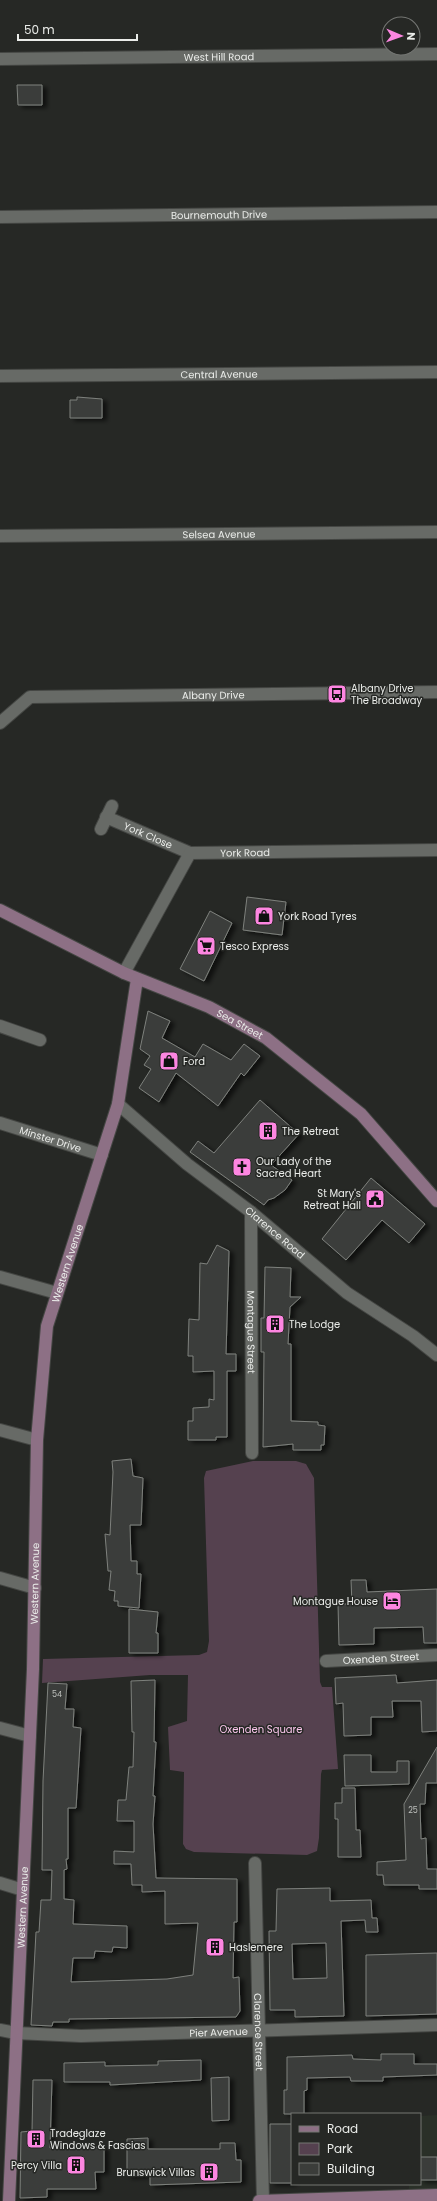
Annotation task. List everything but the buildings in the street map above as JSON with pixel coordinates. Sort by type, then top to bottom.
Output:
[{"type":"street","name":"West Hill Road","points":[[0,60],[437,54]]},
{"type":"street","name":"Bournemouth Drive","points":[[0,217],[437,212]]},
{"type":"street","name":"Central Avenue","points":[[0,376],[437,372]]},
{"type":"street","name":"Selsea Avenue","points":[[0,536],[437,532]]},
{"type":"street","name":"Albany Drive","points":[[0,723],[30,697],[437,692]]},
{"type":"street","points":[[101,829],[112,806]]},
{"type":"street","name":"York Close","points":[[106,817],[190,853]]},
{"type":"street","name":"York Road","points":[[190,853],[437,850]]},
{"type":"street","points":[[124,973],[190,853]]},
{"type":"street","name":"Sea Street","points":[[0,910],[124,973],[209,1007],[266,1038],[361,1114],[437,1201]]},
{"type":"street","name":"Western Avenue","points":[[9,2201],[30,1736],[35,1588],[37,1440],[47,1326],[118,1104],[137,979]]},
{"type":"street","points":[[0,1026],[40,1040]]},
{"type":"street","name":"Clarence Road","points":[[118,1104],[186,1164],[251,1212],[347,1293],[413,1336],[437,1355]]},
{"type":"street","name":"Minster Drive","points":[[0,1123],[102,1155]]},
{"type":"street","name":"Montague Street","points":[[251,1212],[252,1453]]},
{"type":"street","points":[[0,1277],[57,1293]]},
{"type":"street","points":[[0,1430],[37,1440]]},
{"type":"street","points":[[0,1578],[35,1588]]},
{"type":"street","name":"Oxenden Street","points":[[326,1660],[437,1655]]},
{"type":"street","points":[[0,1728],[30,1736]]},
{"type":"street","name":"Clarence Street","points":[[255,1863],[263,2201]]},
{"type":"street","points":[[0,1883],[23,1890]]},
{"type":"street","name":"Pier Avenue","points":[[0,2030],[16,2034],[81,2036],[437,2026]]},
{"type":"street","points":[[259,2201],[326,2200],[437,2195]]},
{"type":"shaded area","points":[[437,2115],[437,2201],[408,2201],[409,2185],[421,2185],[421,2116]]},
{"type":"green space","name":"Oxenden Square","points":[[253,1461],[296,1461],[306,1464],[314,1478],[320,1682],[322,1687],[332,1687],[338,1769],[322,1770],[317,1851],[307,1855],[194,1852],[186,1849],[183,1844],[184,1772],[170,1770],[168,1727],[187,1721],[188,1675],[150,1675],[42,1683],[43,1659],[199,1655],[207,1652],[209,1641],[204,1478],[206,1471]]},
{"type":"place","name":"Albany Drive The Broadway","points":[[337,694]]},
{"type":"place","name":"York Road Tyres","points":[[264,916]]},
{"type":"place","name":"Tesco Express","points":[[206,946]]},
{"type":"place","name":"Ford","points":[[169,1061]]},
{"type":"place","name":"The Retreat","points":[[268,1131]]},
{"type":"place","name":"Our Lady of the Sacred Heart","points":[[242,1167]]},
{"type":"place","name":"St Mary's Retreat Hall","points":[[375,1199]]},
{"type":"place","name":"The Lodge","points":[[275,1324]]},
{"type":"place","name":"Montague House","points":[[392,1601]]},
{"type":"place","name":"Haslemere","points":[[215,1947]]},
{"type":"place","name":"Tradeglaze Windows & Fascias","points":[[36,2139]]},
{"type":"place","name":"Percy Villa","points":[[76,2165]]},
{"type":"place","name":"Brunswick Villas","points":[[209,2172]]}]
